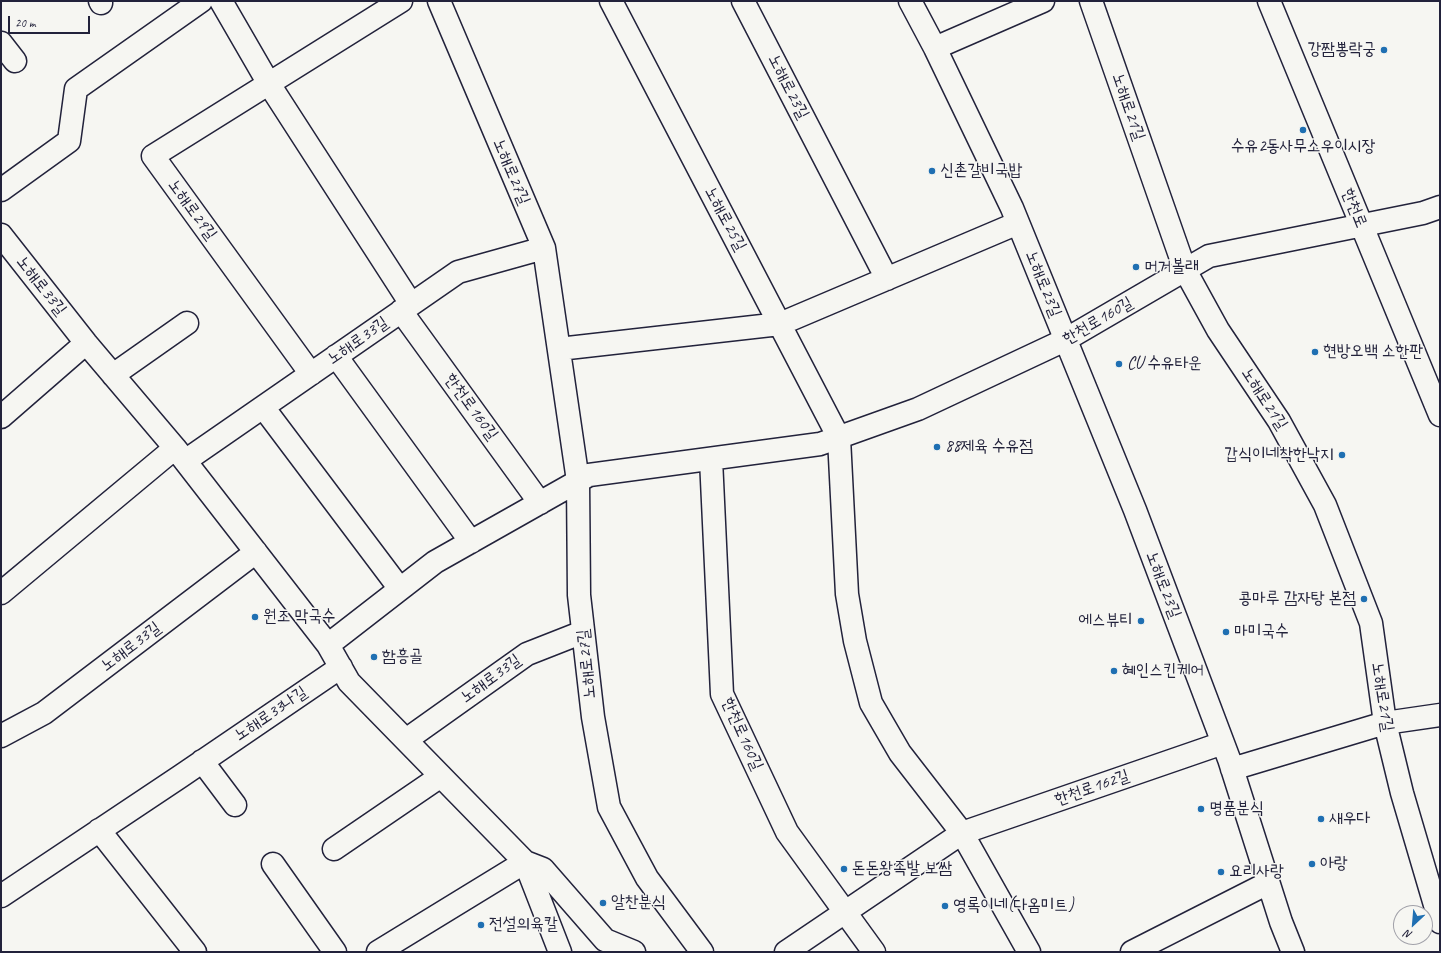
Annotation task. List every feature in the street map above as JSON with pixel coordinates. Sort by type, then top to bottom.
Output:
[{"type":"street","points":[[1,190],[69,141],[76,88],[201,1]]},
{"type":"street","points":[[221,1],[269,84],[406,307]]},
{"type":"street","name":"노해로29길","points":[[311,374],[153,156],[401,1]]},
{"type":"street","name":"노해로27길","points":[[438,1],[544,248],[578,481],[579,594],[593,718],[609,807],[647,878],[702,952]]},
{"type":"street","name":"노해로25길","points":[[611,1],[839,438]]},
{"type":"street","name":"노해로23길","points":[[743,1],[887,279]]},
{"type":"street","name":"노해로23길","points":[[910,1],[935,48],[1018,223],[1135,510],[1223,743],[1281,922],[1293,952]]},
{"type":"street","points":[[935,48],[1043,1]]},
{"type":"street","name":"노해로21길","points":[[1091,1],[1185,270],[1218,330],[1280,421],[1325,505],[1371,623],[1385,723],[1402,793],[1440,922]]},
{"type":"street","name":"한천로","points":[[1269,1],[1440,415]]},
{"type":"street","points":[[1,43],[15,61]]},
{"type":"street","name":"한천로160길","points":[[328,645],[435,562],[589,476],[820,444],[839,438],[918,409],[1065,340],[1209,256],[1423,214],[1440,207]]},
{"type":"street","points":[[559,349],[780,324],[1018,223]]},
{"type":"street","name":"노해로33길","points":[[4,247],[180,454],[328,645],[349,682],[525,862],[560,952]]},
{"type":"street","name":"노해로33길","points":[[1,593],[180,454],[263,407],[458,272],[544,248]]},
{"type":"street","name":"한천로160길","points":[[406,307],[540,503]]},
{"type":"street","points":[[114,375],[187,323]]},
{"type":"street","points":[[1,417],[86,343]]},
{"type":"street","points":[[336,356],[471,542]]},
{"type":"street","points":[[263,407],[400,589]]},
{"type":"street","points":[[839,438],[847,594],[855,641],[871,703],[900,754],[962,833],[1029,952]]},
{"type":"street","name":"한천로160길","points":[[711,459],[722,694],[787,832],[845,912]]},
{"type":"street","name":"노해로33길","points":[[1,736],[44,713],[256,552]]},
{"type":"street","name":"노해로33길","points":[[406,740],[528,654],[583,632]]},
{"type":"street","name":"노해로33나길","points":[[1,896],[341,667]]},
{"type":"street","points":[[1232,769],[1385,723],[1440,715]]},
{"type":"street","name":"한천로162길","points":[[786,952],[962,833],[1223,743]]},
{"type":"street","points":[[202,761],[235,805]]},
{"type":"street","points":[[334,849],[441,776]]},
{"type":"street","points":[[99,830],[195,952]]},
{"type":"street","points":[[378,952],[525,862]]},
{"type":"street","name":"노해로33길","points":[[525,862],[543,869],[605,940],[634,952]]},
{"type":"street","points":[[274,864],[335,952]]},
{"type":"street","points":[[1132,952],[1268,883]]},
{"type":"street","points":[[845,912],[874,952]]},
{"type":"place","name":"강짬뽕락궁","points":[[1384,50]]},
{"type":"place","name":"수유2동사무소우이시장","points":[[1303,130]]},
{"type":"place","name":"신촌갈비국밥","points":[[932,171]]},
{"type":"place","name":"머거볼래","points":[[1136,267]]},
{"type":"place","name":"현방오백 소한판","points":[[1315,352]]},
{"type":"place","name":"CU 수유타운","points":[[1119,364]]},
{"type":"place","name":"88제육 수유점","points":[[937,447]]},
{"type":"place","name":"갑식이네착한낙지","points":[[1342,455]]},
{"type":"place","name":"콩마루 감자탕 본점","points":[[1364,599]]},
{"type":"place","name":"원조 막국수","points":[[255,617]]},
{"type":"place","name":"에스뷰티","points":[[1141,621]]},
{"type":"place","name":"마미국수","points":[[1226,632]]},
{"type":"place","name":"함흥골","points":[[374,657]]},
{"type":"place","name":"혜인스킨케어","points":[[1114,671]]},
{"type":"place","name":"명품분식","points":[[1201,809]]},
{"type":"place","name":"새우다","points":[[1321,819]]},
{"type":"place","name":"아랑","points":[[1312,864]]},
{"type":"place","name":"돈돈왕족발 보쌈","points":[[844,869]]},
{"type":"place","name":"요리사랑","points":[[1221,872]]},
{"type":"place","name":"알찬분식","points":[[603,903]]},
{"type":"place","name":"영록이네(다옴미트)","points":[[945,906]]},
{"type":"place","name":"전설의육칼","points":[[481,925]]}]
